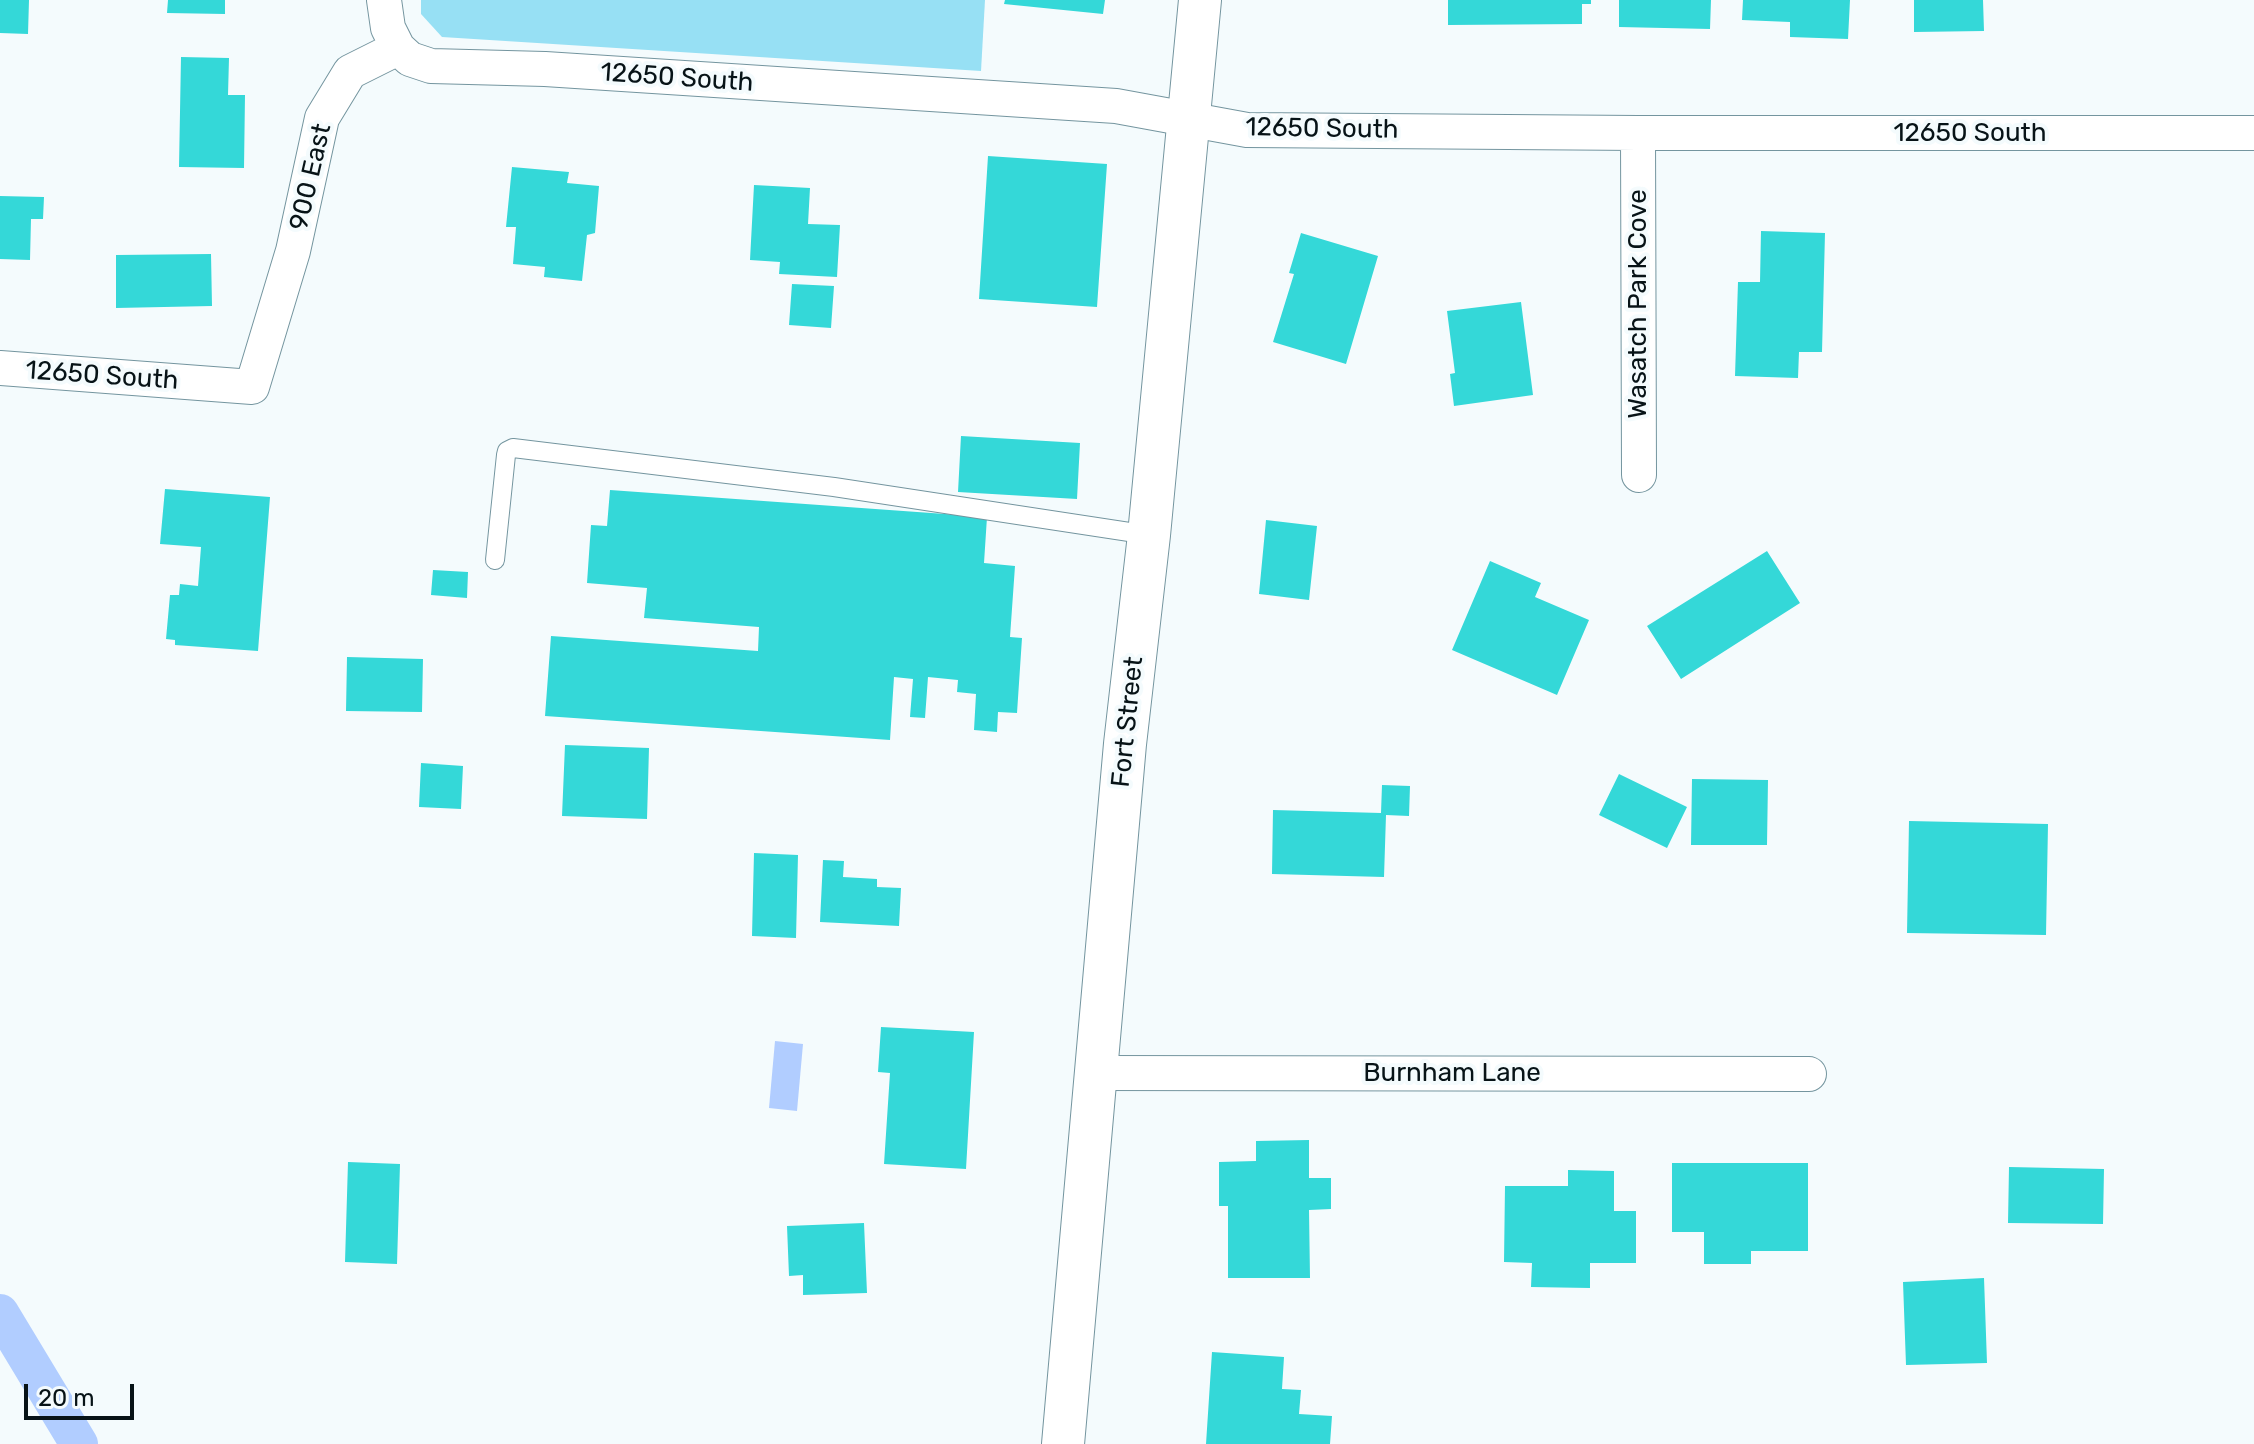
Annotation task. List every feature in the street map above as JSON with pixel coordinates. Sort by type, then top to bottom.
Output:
[{"type":"street","points":[[384,0],[388,28],[398,48]]},
{"type":"street","name":"Fort Street","points":[[1063,1444],[1125,744],[1149,535],[1200,0]]},
{"type":"street","name":"12650 South","points":[[398,48],[410,59],[431,66],[545,69],[1116,106],[1247,130],[2254,133]]},
{"type":"street","name":"900 East","points":[[252,387],[293,251],[322,118],[350,72],[398,48]]},
{"type":"street","name":"Wasatch Park Cove","points":[[1638,133],[1639,475]]},
{"type":"street","name":"12650 South","points":[[0,368],[252,387]]},
{"type":"street","name":"Burnham Lane","points":[[1095,1073],[1809,1074]]},
{"type":"lane","points":[[495,560],[506,455],[513,448],[834,487],[1149,535]]},
{"type":"shaded area","points":[[421,0],[985,0],[981,71],[442,37],[421,14]]},
{"type":"shaded area","points":[[775,1041],[803,1044],[797,1111],[769,1108]]},
{"type":"building","points":[[0,0],[29,0],[28,34],[0,33]]},
{"type":"building","points":[[168,0],[225,0],[225,14],[167,13]]},
{"type":"building","points":[[1005,0],[1105,0],[1103,14],[1004,4]]},
{"type":"building","points":[[1448,0],[1591,0],[1591,4],[1582,4],[1582,24],[1448,25]]},
{"type":"building","points":[[1619,0],[1711,0],[1710,29],[1619,27]]},
{"type":"building","points":[[1743,0],[1850,0],[1848,39],[1790,37],[1790,22],[1742,20]]},
{"type":"building","points":[[1914,0],[1983,0],[1984,31],[1914,32]]},
{"type":"building","points":[[181,57],[229,58],[228,95],[245,95],[244,168],[179,167]]},
{"type":"building","points":[[988,156],[1107,164],[1097,307],[979,299]]},
{"type":"building","points":[[512,167],[569,172],[567,183],[599,186],[595,233],[587,235],[582,281],[544,277],[545,267],[513,264],[516,227],[506,227]]},
{"type":"building","points":[[754,185],[810,188],[808,224],[840,225],[837,277],[779,274],[780,262],[750,260]]},
{"type":"building","points":[[0,196],[44,197],[43,219],[31,219],[30,260],[0,259]]},
{"type":"building","points":[[1761,231],[1825,233],[1822,352],[1799,352],[1798,378],[1735,376],[1738,282],[1760,282]]},
{"type":"building","points":[[1301,233],[1378,256],[1346,364],[1273,342],[1294,274],[1289,273]]},
{"type":"building","points":[[211,254],[212,306],[116,308],[116,255]]},
{"type":"building","points":[[792,284],[834,286],[831,328],[789,325]]},
{"type":"building","points":[[1521,302],[1533,395],[1454,406],[1450,374],[1455,373],[1447,311]]},
{"type":"building","points":[[961,436],[1080,443],[1077,499],[958,492]]},
{"type":"building","points":[[165,489],[270,497],[258,651],[175,645],[175,640],[166,639],[170,595],[179,595],[180,584],[198,586],[201,547],[160,544]]},
{"type":"building","points":[[610,490],[987,517],[984,563],[1015,566],[1010,637],[1022,638],[1017,713],[998,712],[997,732],[974,730],[976,694],[957,692],[958,680],[928,677],[925,718],[910,717],[913,679],[894,677],[890,740],[545,716],[551,636],[758,651],[759,627],[644,618],[647,588],[587,583],[591,525],[607,526]]},
{"type":"building","points":[[1266,520],[1317,526],[1309,600],[1259,594]]},
{"type":"building","points":[[1767,551],[1800,603],[1681,679],[1647,626]]},
{"type":"building","points":[[1490,561],[1541,583],[1535,597],[1589,620],[1557,695],[1452,650]]},
{"type":"building","points":[[433,570],[468,572],[467,598],[431,595]]},
{"type":"building","points":[[347,657],[423,659],[422,712],[346,711]]},
{"type":"building","points":[[565,745],[649,748],[647,819],[562,816]]},
{"type":"building","points":[[421,763],[463,766],[461,809],[419,807]]},
{"type":"building","points":[[1619,774],[1687,807],[1667,848],[1599,815]]},
{"type":"building","points":[[1692,779],[1768,780],[1767,845],[1691,845]]},
{"type":"building","points":[[1382,785],[1410,786],[1409,816],[1386,815],[1384,877],[1272,874],[1273,810],[1381,813]]},
{"type":"building","points":[[1909,821],[2048,824],[2046,935],[1907,933]]},
{"type":"building","points":[[754,853],[798,855],[796,938],[752,936]]},
{"type":"building","points":[[823,860],[844,861],[843,877],[877,879],[877,887],[901,888],[899,926],[820,922]]},
{"type":"building","points":[[881,1027],[974,1032],[966,1169],[884,1164],[890,1073],[878,1072]]},
{"type":"building","points":[[1309,1140],[1309,1178],[1331,1178],[1331,1209],[1309,1210],[1310,1278],[1228,1278],[1228,1206],[1219,1206],[1219,1162],[1256,1161],[1256,1141]]},
{"type":"building","points":[[348,1162],[400,1164],[397,1264],[345,1262]]},
{"type":"building","points":[[1672,1163],[1808,1163],[1808,1251],[1751,1251],[1751,1264],[1704,1264],[1704,1232],[1672,1232]]},
{"type":"building","points":[[2009,1167],[2104,1169],[2103,1224],[2008,1223]]},
{"type":"building","points":[[1568,1170],[1614,1171],[1614,1211],[1636,1211],[1636,1263],[1590,1263],[1590,1288],[1531,1287],[1532,1263],[1504,1262],[1505,1186],[1568,1186]]},
{"type":"building","points":[[864,1223],[867,1293],[803,1295],[803,1275],[789,1276],[787,1226]]},
{"type":"building","points":[[1984,1278],[1987,1363],[1906,1365],[1903,1282]]},
{"type":"building","points":[[1212,1352],[1284,1357],[1282,1389],[1301,1390],[1299,1414],[1332,1416],[1330,1444],[1206,1444]]},
{"type":"waterway","points":[[0,1313],[79,1444]]}]
